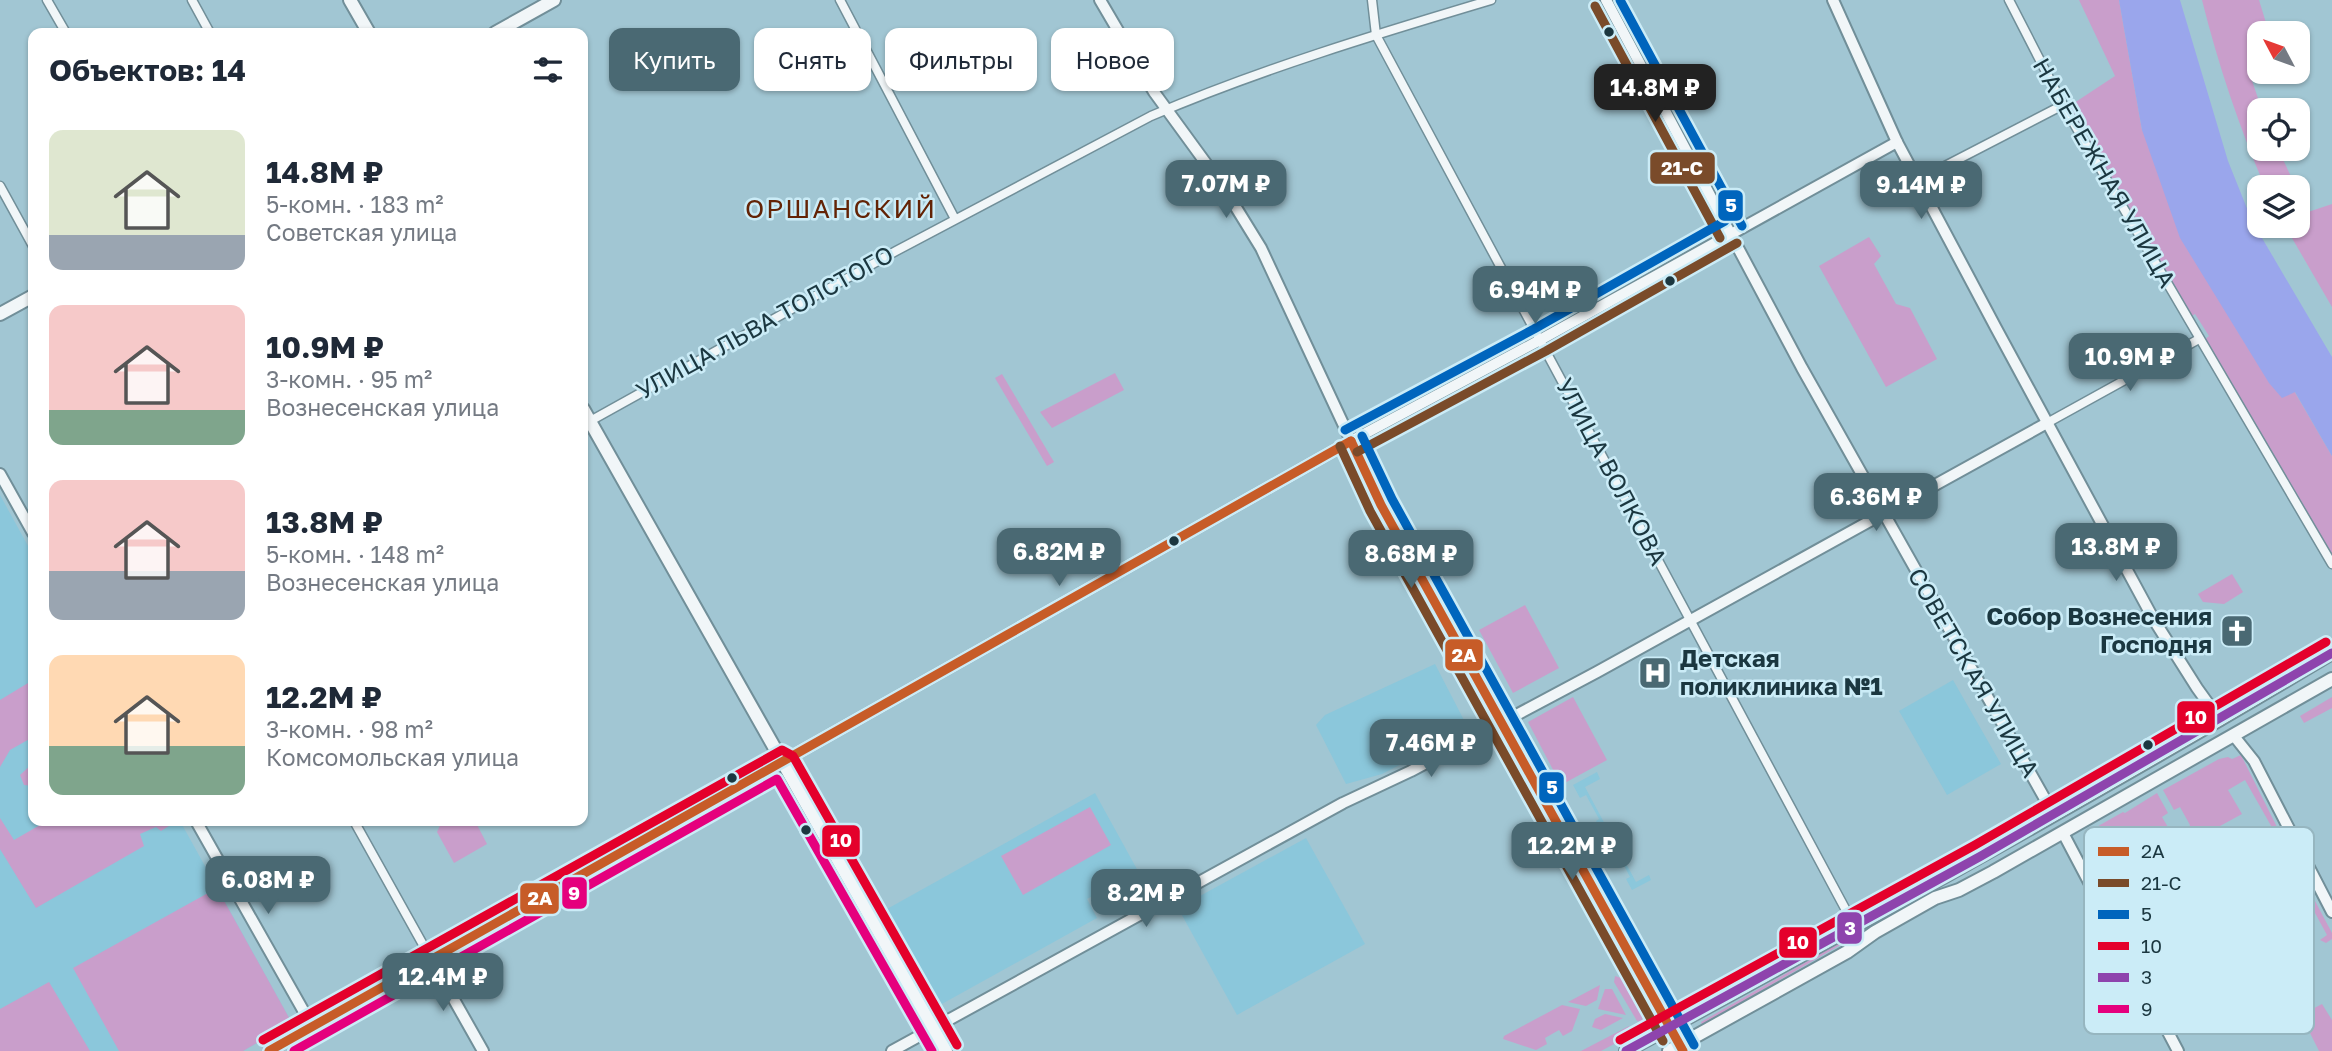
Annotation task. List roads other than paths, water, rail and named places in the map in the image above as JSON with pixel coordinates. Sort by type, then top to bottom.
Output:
[{"type":"main road","points":[[350,0],[366,28]]},
{"type":"main road","points":[[504,28],[554,0]]},
{"type":"main road","points":[[0,314],[28,299]]},
{"type":"main road","points":[[588,426],[946,1051]]},
{"type":"main road","points":[[1626,1051],[2054,815],[2332,653]]},
{"type":"main road","points":[[1670,1027],[1677,1049],[1935,898],[1959,890],[2063,833],[2332,680]]},
{"type":"main road","points":[[2220,720],[2234,736]]},
{"type":"main road","name":"СОВЕТСКАЯ УЛИЦА","points":[[2054,815],[2063,833]]},
{"type":"main road","name":"УЛИЦА ВОЛКОВА","points":[[1855,927],[1862,940]]},
{"type":"street","points":[[47,0],[63,28]]},
{"type":"street","points":[[192,0],[207,28]]},
{"type":"street","points":[[840,0],[955,219]]},
{"type":"street","points":[[1100,0],[1167,109],[1224,188],[1261,248],[1381,505],[1670,1027]]},
{"type":"street","name":"УЛИЦА ВОЛКОВА","points":[[1372,0],[1376,35],[1855,927]]},
{"type":"street","name":"УЛИЦА ЛЬВА ТОЛСТОГО","points":[[588,422],[955,219],[1167,109],[1376,35],[1491,0]]},
{"type":"street","name":"СОВЕТСКАЯ УЛИЦА","points":[[1606,0],[1799,362],[2054,815]]},
{"type":"street","points":[[1833,0],[1897,142],[2047,423],[2154,620],[2220,720]]},
{"type":"street","name":"НАБЕРЕЖНАЯ УЛИЦА","points":[[2009,0],[2063,105],[2331,563]]},
{"type":"street","points":[[1917,180],[2063,105]]},
{"type":"street","points":[[269,1051],[1350,441],[1540,341],[1731,232],[1897,142]]},
{"type":"street","points":[[0,186],[28,237]]},
{"type":"street","points":[[892,1051],[1343,803],[1411,771],[1690,620],[2199,339]]},
{"type":"street","points":[[0,474],[28,524]]},
{"type":"street","points":[[2234,736],[2253,761],[2288,827]]},
{"type":"street","points":[[199,826],[312,1026]]},
{"type":"street","points":[[357,826],[483,1051]]},
{"type":"street","name":"СОВЕТСКАЯ УЛИЦА","points":[[2063,833],[2084,873]]},
{"type":"street","points":[[2314,878],[2332,912]]},
{"type":"street","name":"СОВЕТСКАЯ УЛИЦА","points":[[2169,1034],[2178,1051]]},
{"type":"water","points":[[2119,0],[2180,0],[2228,161],[2247,208],[2247,238],[2262,238],[2332,357],[2332,456],[2295,392],[2282,398],[2269,383],[2180,238],[2142,130]]},
{"type":"place","name":"Собор Вознесения Господня","points":[[2237,631]]},
{"type":"place","name":"Детская поликлиника №1","points":[[1655,673]]},
{"type":"district","name":"ОРШАНСКИЙ","points":[[841,209]]}]
